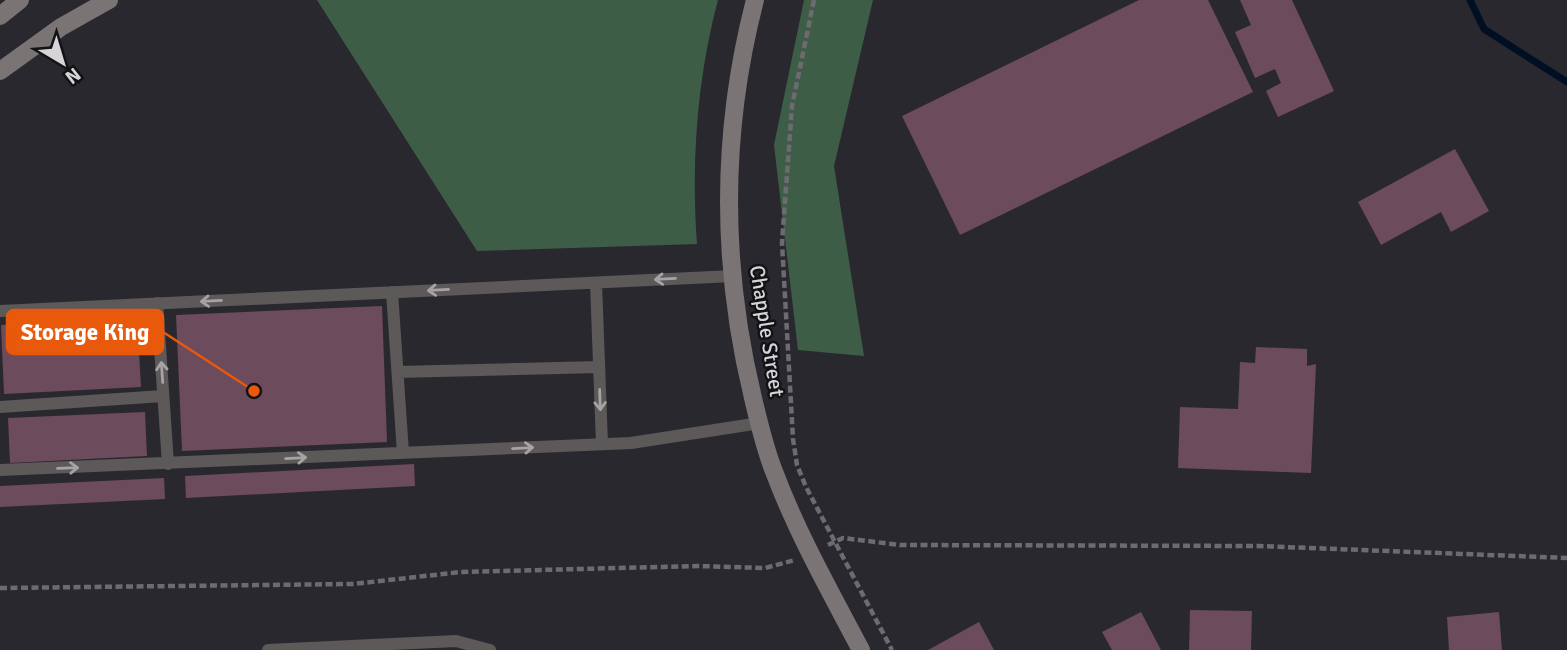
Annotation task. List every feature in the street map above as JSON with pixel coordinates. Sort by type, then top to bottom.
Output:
[{"type":"street","points":[[0,16],[20,0]]},
{"type":"street","points":[[0,71],[61,27],[109,0]]},
{"type":"street","name":"Chapple Street","points":[[755,0],[733,119],[728,217],[744,360],[774,473],[861,650]]},
{"type":"lane","points":[[0,311],[733,276]]},
{"type":"lane","points":[[596,283],[602,444]]},
{"type":"lane","points":[[392,292],[403,453]]},
{"type":"lane","points":[[157,303],[168,464]]},
{"type":"lane","points":[[398,372],[599,367]]},
{"type":"lane","points":[[0,407],[163,396]]},
{"type":"lane","points":[[0,470],[631,443],[760,423]]},
{"type":"lane","points":[[268,650],[456,641],[489,650]]},
{"type":"path","points":[[814,0],[792,106],[782,243],[793,439],[806,487],[892,650]]},
{"type":"path","points":[[0,588],[353,584],[460,572],[765,568],[788,564],[843,538],[900,545],[1259,546],[1567,558]]},
{"type":"green space","points":[[317,0],[718,0],[705,60],[697,121],[697,244],[477,251]]},
{"type":"green space","points":[[804,0],[873,0],[834,166],[864,356],[798,350],[774,145]]},
{"type":"building","points":[[1139,0],[1208,0],[1253,92],[960,235],[902,116]]},
{"type":"building","points":[[1240,0],[1292,0],[1334,91],[1278,117],[1266,91],[1281,83],[1275,69],[1255,78],[1235,32],[1251,25]]},
{"type":"building","points":[[1455,149],[1489,211],[1451,232],[1441,212],[1381,245],[1358,202]]},
{"type":"building","points":[[382,306],[387,442],[182,451],[176,315]]},
{"type":"building","points":[[137,317],[141,387],[4,394],[1,325]]},
{"type":"building","points":[[1256,347],[1307,349],[1307,366],[1316,364],[1311,473],[1178,468],[1180,407],[1238,409],[1240,362],[1255,363]]},
{"type":"building","points":[[145,412],[147,456],[10,463],[8,418]]},
{"type":"building","points":[[414,464],[415,486],[186,498],[185,476]]},
{"type":"building","points":[[164,478],[165,499],[0,507],[0,486]]},
{"type":"building","points":[[1190,610],[1252,611],[1251,650],[1189,650]]},
{"type":"building","points":[[1141,612],[1161,650],[1112,650],[1102,632]]},
{"type":"building","points":[[1499,612],[1502,650],[1449,650],[1447,617]]},
{"type":"building","points":[[979,622],[994,650],[928,650]]},
{"type":"waterway","points":[[1470,0],[1484,29],[1567,82]]},
{"type":"place","name":"Storage King","points":[[254,391]]}]
